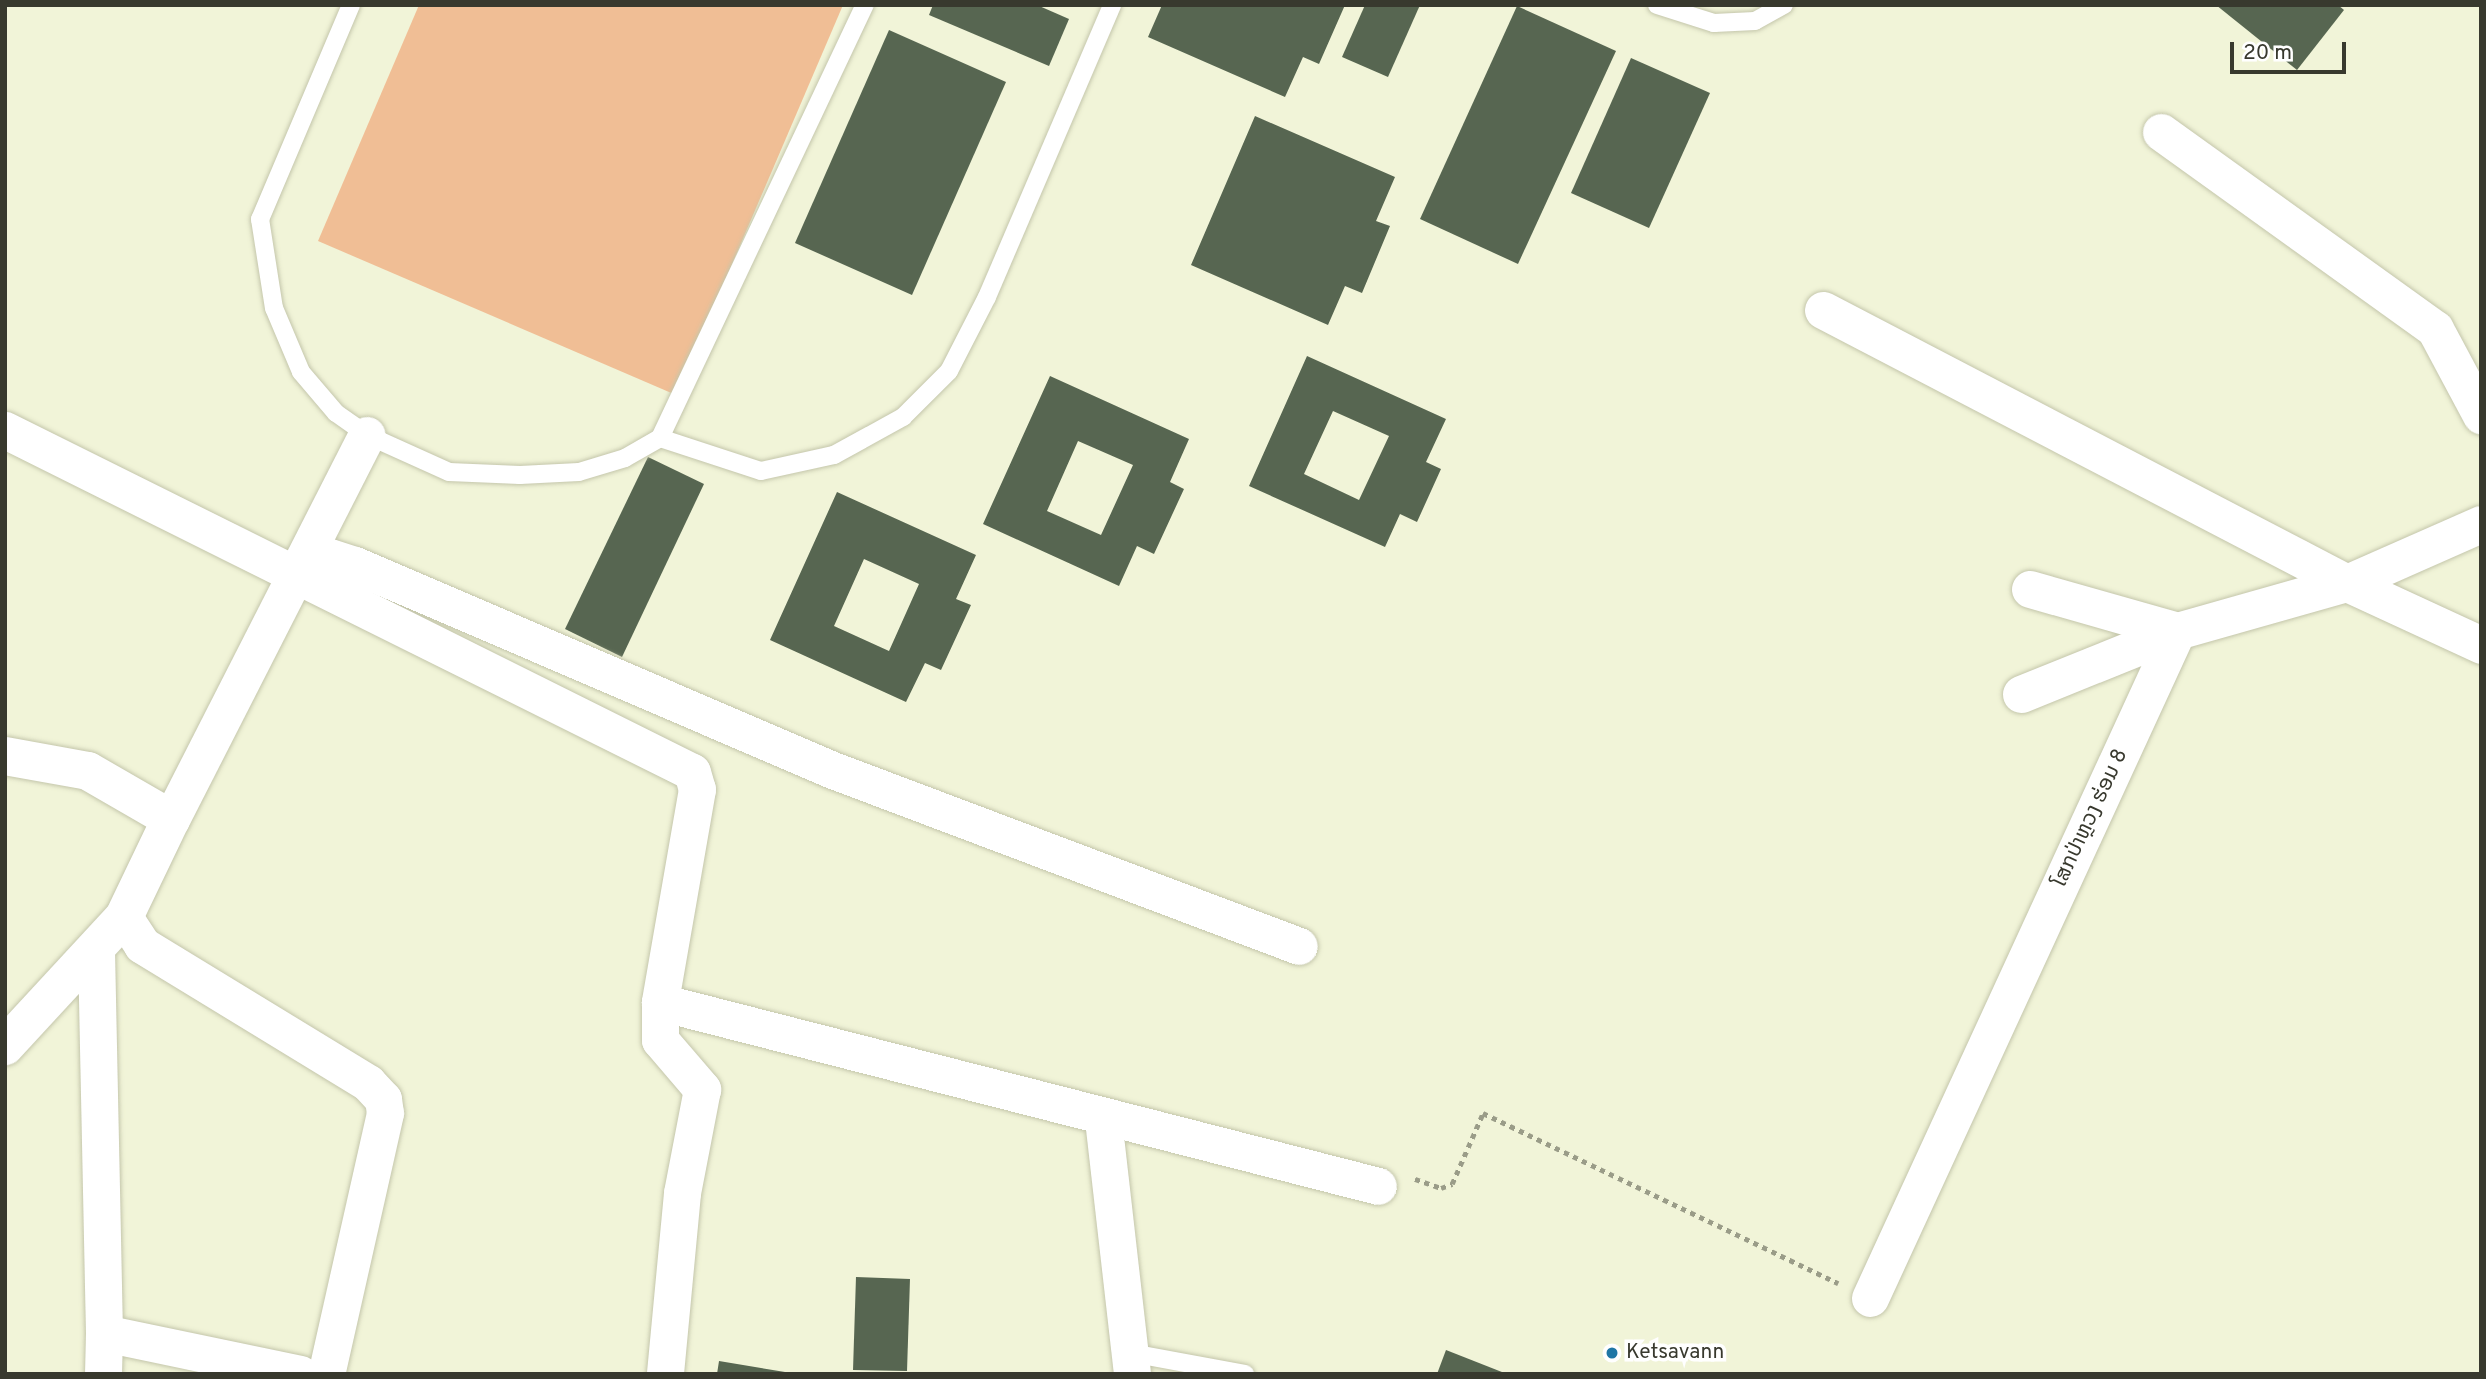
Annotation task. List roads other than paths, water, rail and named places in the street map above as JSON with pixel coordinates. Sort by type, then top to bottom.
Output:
[{"type":"street","points":[[2161,132],[2435,329],[2481,415]]},
{"type":"street","points":[[1823,310],[2347,583],[2481,645]]},
{"type":"street","points":[[5,430],[292,576],[692,772],[698,789],[660,1002],[660,1040],[702,1088],[682,1193],[665,1374]]},
{"type":"street","points":[[5,1046],[96,951],[124,917],[292,576],[367,435]]},
{"type":"street","points":[[2021,694],[2177,631],[2347,583],[2481,524]]},
{"type":"street","points":[[292,576],[330,558],[355,565],[830,769],[1299,946]]},
{"type":"street","points":[[2030,589],[2177,631]]},
{"type":"street","name":"ໂສກປ່າຫຼວງ ຮ່ອມ 8","points":[[1871,1298],[2177,631]]},
{"type":"street","points":[[5,756],[88,771],[171,819]]},
{"type":"street","points":[[124,917],[142,944],[368,1083],[383,1099],[385,1113],[326,1374]]},
{"type":"street","points":[[96,951],[103,1374]]},
{"type":"street","points":[[660,1002],[1103,1119],[1378,1186]]},
{"type":"street","points":[[1103,1119],[1132,1364]]},
{"type":"street","points":[[104,1333],[300,1374]]},
{"type":"lane","points":[[351,5],[260,219],[274,308],[301,372],[335,413],[367,435],[449,472],[520,475],[579,472],[625,458],[660,438],[865,5]]},
{"type":"lane","points":[[660,438],[761,471],[834,455],[903,417],[949,371],[981,309],[1112,5]]},
{"type":"lane","points":[[1657,5],[1714,23],[1755,21],[1784,5]]},
{"type":"lane","points":[[1132,1364],[1245,1374]]},
{"type":"place","name":"Ketsavann","points":[[1612,1353]]}]
